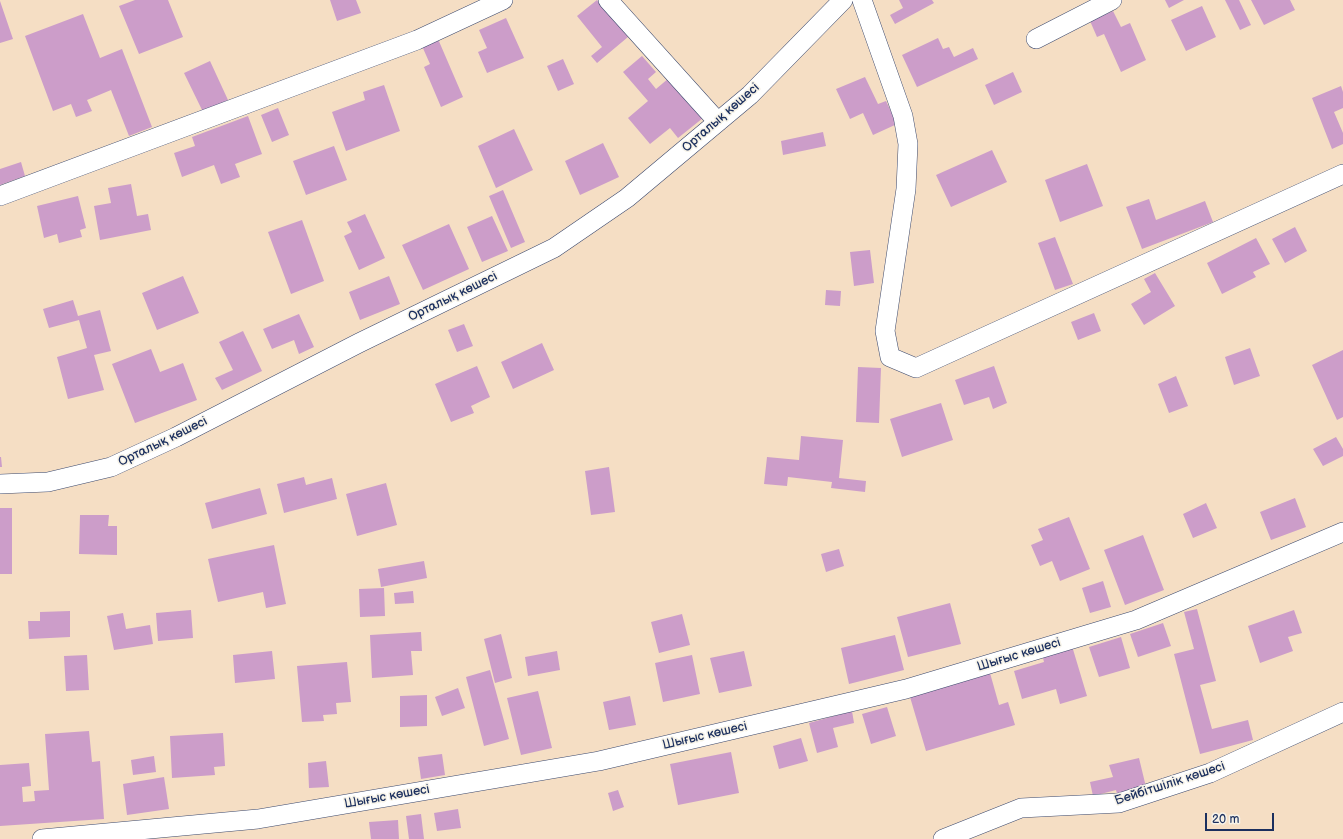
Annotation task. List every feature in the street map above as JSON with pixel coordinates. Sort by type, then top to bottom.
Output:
[{"type":"street","points":[[0,196],[417,40],[504,0]]},
{"type":"street","points":[[608,0],[718,122]]},
{"type":"street","name":"Орталық көшесі","points":[[0,484],[48,482],[111,467],[176,437],[359,343],[554,248],[627,198],[750,95],[843,0]]},
{"type":"street","points":[[862,0],[903,116],[908,144],[906,189],[885,331],[890,357],[916,368],[1343,174]]},
{"type":"street","points":[[1036,39],[1112,0]]},
{"type":"street","name":"Шығыс көшесі","points":[[42,839],[258,819],[599,761],[906,689],[1136,620],[1343,532]]},
{"type":"street","name":"Бейбітшілік көшесі","points":[[943,839],[1021,808],[1119,803],[1210,773],[1343,712]]},
{"type":"building","points":[[135,0],[168,0],[183,37],[139,54],[119,6]]},
{"type":"building","points":[[330,0],[356,0],[361,13],[337,21]]},
{"type":"building","points":[[597,0],[628,37],[597,63],[591,56],[602,47],[577,16]]},
{"type":"building","points":[[899,0],[932,0],[934,3],[895,24],[890,15],[903,8]]},
{"type":"building","points":[[1165,0],[1184,0],[1169,8]]},
{"type":"building","points":[[1225,0],[1239,0],[1251,25],[1240,30]]},
{"type":"building","points":[[1251,0],[1290,0],[1295,10],[1264,25]]},
{"type":"building","points":[[0,1],[13,39],[0,43]]},
{"type":"building","points":[[1202,6],[1216,37],[1186,51],[1171,20]]},
{"type":"building","points":[[1113,11],[1121,27],[1130,23],[1146,60],[1121,72],[1104,34],[1097,37],[1090,21]]},
{"type":"building","points":[[83,14],[100,58],[122,49],[152,127],[129,136],[111,90],[87,100],[92,111],[76,117],[71,104],[53,111],[25,36]]},
{"type":"building","points":[[506,18],[524,58],[487,73],[478,52],[487,48],[479,30]]},
{"type":"building","points":[[938,38],[943,49],[949,47],[954,57],[973,48],[978,59],[917,87],[902,55]]},
{"type":"building","points":[[438,39],[463,97],[441,107],[424,67],[430,64],[422,46]]},
{"type":"building","points":[[642,56],[656,72],[648,79],[656,89],[669,78],[703,118],[678,138],[670,128],[650,144],[628,118],[648,101],[623,72]]},
{"type":"building","points":[[563,59],[574,84],[558,91],[547,66]]},
{"type":"building","points":[[210,61],[228,100],[203,112],[184,73]]},
{"type":"building","points":[[1013,72],[1022,92],[994,105],[985,85]]},
{"type":"building","points":[[865,77],[878,104],[886,101],[897,124],[873,135],[863,113],[850,119],[836,89]]},
{"type":"building","points":[[384,85],[400,131],[346,151],[332,112],[365,100],[363,92]]},
{"type":"building","points":[[1341,86],[1343,92],[1343,108],[1334,112],[1343,133],[1343,144],[1332,149],[1312,98]]},
{"type":"building","points":[[278,108],[289,135],[272,142],[261,115]]},
{"type":"building","points":[[248,116],[262,154],[235,164],[240,177],[221,184],[214,165],[182,177],[174,153],[195,146],[192,137]]},
{"type":"building","points":[[514,129],[533,170],[496,188],[478,146]]},
{"type":"building","points":[[823,132],[826,146],[783,155],[781,141]]},
{"type":"building","points":[[603,143],[619,177],[580,195],[565,161]]},
{"type":"building","points":[[334,146],[347,180],[306,195],[293,161]]},
{"type":"building","points":[[992,150],[1007,182],[951,207],[936,175]]},
{"type":"building","points":[[21,162],[25,176],[0,185],[0,169]]},
{"type":"building","points":[[1087,164],[1103,206],[1060,222],[1045,180]]},
{"type":"building","points":[[131,184],[137,216],[148,214],[151,230],[100,240],[94,206],[111,203],[108,188]]},
{"type":"building","points":[[503,190],[525,242],[511,248],[489,196]]},
{"type":"building","points":[[78,196],[86,228],[80,230],[82,237],[59,243],[57,234],[44,238],[37,206]]},
{"type":"building","points":[[1149,199],[1156,220],[1205,201],[1213,222],[1142,249],[1126,207]]},
{"type":"building","points":[[365,214],[385,258],[359,270],[344,236],[352,232],[347,222]]},
{"type":"building","points":[[492,216],[508,251],[482,262],[467,227]]},
{"type":"building","points":[[302,220],[324,281],[291,294],[268,232]]},
{"type":"building","points":[[449,224],[469,269],[423,290],[402,245]]},
{"type":"building","points":[[1295,227],[1307,251],[1285,263],[1272,239]]},
{"type":"building","points":[[1055,237],[1073,284],[1055,290],[1038,243]]},
{"type":"building","points":[[1256,238],[1270,264],[1253,272],[1256,277],[1222,294],[1207,263]]},
{"type":"building","points":[[870,250],[874,283],[854,286],[850,252]]},
{"type":"building","points":[[1155,273],[1175,306],[1144,325],[1131,304],[1151,292],[1144,279]]},
{"type":"building","points":[[183,276],[199,313],[157,330],[142,293]]},
{"type":"building","points":[[389,276],[400,304],[360,320],[349,292]]},
{"type":"building","points":[[826,290],[841,291],[840,306],[825,305]]},
{"type":"building","points":[[73,300],[78,316],[100,310],[111,351],[94,355],[104,390],[68,399],[57,357],[87,348],[79,320],[49,328],[43,309]]},
{"type":"building","points":[[1094,313],[1101,331],[1078,340],[1071,322]]},
{"type":"building","points":[[299,314],[314,347],[299,354],[294,340],[272,349],[263,329]]},
{"type":"building","points":[[464,324],[473,346],[457,352],[448,330]]},
{"type":"building","points":[[243,331],[262,371],[222,390],[215,378],[233,370],[219,342]]},
{"type":"building","points":[[542,343],[554,370],[513,389],[501,362]]},
{"type":"building","points":[[1250,348],[1260,376],[1234,385],[1225,357]]},
{"type":"building","points":[[151,349],[160,372],[183,363],[197,400],[135,423],[112,364]]},
{"type":"building","points":[[1343,350],[1343,417],[1337,420],[1312,365]]},
{"type":"building","points":[[477,366],[490,397],[471,406],[474,413],[451,422],[435,384]]},
{"type":"building","points":[[994,366],[1007,403],[993,409],[989,397],[964,405],[955,380]]},
{"type":"building","points":[[858,367],[881,368],[879,423],[856,422]]},
{"type":"building","points":[[1176,376],[1188,406],[1169,413],[1158,384]]},
{"type":"building","points":[[941,403],[953,440],[902,457],[890,419]]},
{"type":"building","points":[[801,436],[843,440],[839,478],[866,481],[865,492],[831,488],[832,482],[788,477],[787,486],[764,484],[767,457],[799,460]]},
{"type":"building","points":[[1336,437],[1343,449],[1343,456],[1323,466],[1313,449]]},
{"type":"building","points":[[1,457],[2,467],[0,467]]},
{"type":"building","points":[[609,467],[615,512],[591,515],[585,471]]},
{"type":"building","points":[[304,477],[306,485],[332,478],[337,499],[284,513],[277,484]]},
{"type":"building","points":[[386,483],[397,525],[357,536],[346,494]]},
{"type":"building","points":[[260,488],[267,514],[212,529],[205,503]]},
{"type":"building","points":[[1295,498],[1306,527],[1271,540],[1260,512]]},
{"type":"building","points":[[1206,503],[1217,528],[1193,538],[1183,514]]},
{"type":"building","points":[[0,508],[12,508],[12,574],[0,574]]},
{"type":"building","points":[[80,515],[109,515],[108,526],[117,526],[117,555],[79,554]]},
{"type":"building","points":[[1069,517],[1090,569],[1060,581],[1052,561],[1040,566],[1031,545],[1043,540],[1038,529]]},
{"type":"building","points":[[1143,535],[1164,590],[1125,605],[1104,550]]},
{"type":"building","points":[[274,545],[286,604],[266,608],[263,592],[218,602],[208,559]]},
{"type":"building","points":[[839,549],[844,566],[826,572],[821,554]]},
{"type":"building","points":[[424,561],[427,578],[381,587],[378,569]]},
{"type":"building","points":[[1103,581],[1111,607],[1090,613],[1082,588]]},
{"type":"building","points":[[384,588],[385,616],[360,617],[359,589]]},
{"type":"building","points":[[413,591],[414,603],[395,604],[394,593]]},
{"type":"building","points":[[950,603],[961,644],[908,657],[897,617]]},
{"type":"building","points":[[1197,609],[1216,681],[1200,685],[1212,729],[1248,720],[1253,740],[1200,754],[1174,654],[1194,649],[1184,612]]},
{"type":"building","points":[[191,610],[193,638],[158,641],[156,613]]},
{"type":"building","points":[[1294,610],[1302,633],[1288,637],[1293,651],[1260,663],[1248,626]]},
{"type":"building","points":[[70,611],[70,637],[29,639],[28,621],[40,621],[40,612]]},
{"type":"building","points":[[123,613],[126,629],[150,625],[153,644],[114,650],[107,616]]},
{"type":"building","points":[[682,614],[690,645],[659,653],[651,622]]},
{"type":"building","points":[[1163,623],[1171,646],[1138,657],[1130,634]]},
{"type":"building","points":[[421,632],[422,651],[411,651],[413,675],[372,678],[370,635]]},
{"type":"building","points":[[501,634],[512,678],[495,683],[484,639]]},
{"type":"building","points":[[895,635],[904,670],[849,684],[841,648]]},
{"type":"building","points":[[1121,637],[1130,668],[1099,677],[1089,647]]},
{"type":"building","points":[[1072,646],[1087,696],[1060,704],[1056,689],[1022,699],[1014,671],[1044,662],[1042,654]]},
{"type":"building","points":[[272,651],[275,679],[235,683],[233,655]]},
{"type":"building","points":[[557,651],[560,670],[528,676],[525,657]]},
{"type":"building","points":[[744,651],[752,686],[719,693],[710,658]]},
{"type":"building","points":[[87,655],[89,690],[66,691],[64,656]]},
{"type":"building","points":[[692,655],[700,694],[663,702],[655,663]]},
{"type":"building","points":[[347,662],[351,702],[336,703],[337,714],[323,715],[324,721],[302,722],[297,666]]},
{"type":"building","points":[[490,670],[509,739],[484,746],[466,677]]},
{"type":"building","points":[[990,673],[999,705],[1008,702],[1015,725],[926,751],[910,697]]},
{"type":"building","points":[[458,688],[465,708],[442,716],[435,697]]},
{"type":"building","points":[[538,691],[552,748],[521,755],[507,698]]},
{"type":"building","points":[[427,695],[427,726],[400,727],[400,696]]},
{"type":"building","points":[[630,696],[636,725],[609,730],[603,702]]},
{"type":"building","points":[[887,707],[896,736],[871,744],[862,714]]},
{"type":"building","points":[[852,711],[854,723],[833,728],[838,747],[817,753],[809,723]]},
{"type":"building","points":[[89,731],[92,762],[100,761],[104,819],[0,826],[0,765],[29,763],[31,786],[22,787],[23,802],[35,801],[34,791],[49,790],[45,734]]},
{"type":"building","points":[[223,733],[225,766],[214,767],[215,775],[172,778],[170,736]]},
{"type":"building","points":[[801,738],[808,761],[779,769],[773,746]]},
{"type":"building","points":[[731,752],[739,793],[678,805],[670,764]]},
{"type":"building","points":[[442,754],[445,775],[421,779],[418,757]]},
{"type":"building","points":[[154,756],[156,772],[133,775],[131,760]]},
{"type":"building","points":[[1139,758],[1146,787],[1117,794],[1116,790],[1093,796],[1090,782],[1113,777],[1109,765]]},
{"type":"building","points":[[326,761],[329,787],[309,788],[308,763]]},
{"type":"building","points":[[164,777],[169,809],[127,815],[123,784]]},
{"type":"building","points":[[618,790],[624,807],[613,811],[608,793]]},
{"type":"building","points":[[458,809],[461,828],[437,831],[434,813]]},
{"type":"building","points":[[421,814],[424,839],[409,839],[406,816]]},
{"type":"building","points":[[398,820],[399,839],[371,839],[369,822]]}]
